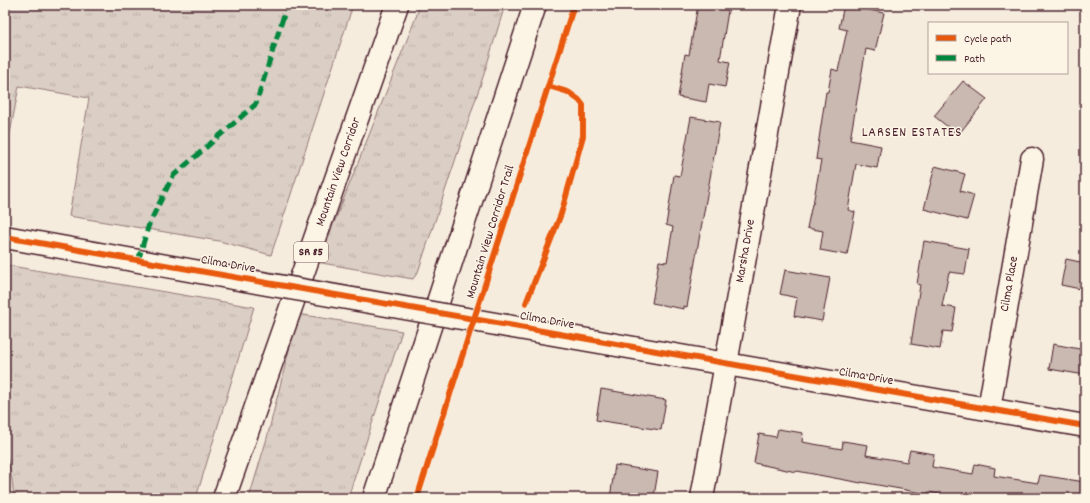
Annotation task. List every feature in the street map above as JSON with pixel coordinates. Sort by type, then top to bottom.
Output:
[{"type":"main road","name":"Mountain View Corridor","points":[[224,498],[396,5]]},
{"type":"main road","points":[[374,498],[535,5]]},
{"type":"main road","name":"Marsha Drive","points":[[702,498],[790,5]]},
{"type":"main road","name":"Cilma Place","points":[[989,409],[1032,159]]},
{"type":"main road","name":"Cilma Drive","points":[[5,237],[1085,426]]},
{"type":"green space","points":[[5,5],[353,5],[271,255],[219,241],[69,216],[89,98],[19,86],[5,160]]},
{"type":"green space","points":[[420,5],[505,5],[484,74],[418,272],[413,279],[316,262],[336,218]]},
{"type":"green space","points":[[5,265],[254,307],[196,498],[14,498],[5,447]]},
{"type":"green space","points":[[298,314],[402,331],[348,498],[249,498],[267,438]]},
{"type":"building","points":[[698,5],[729,5],[720,60],[730,62],[725,87],[709,84],[706,102],[678,97],[685,54],[689,55]]},
{"type":"building","points":[[844,5],[884,13],[875,51],[866,49],[850,140],[881,146],[877,168],[856,164],[848,210],[855,212],[847,255],[820,250],[823,231],[807,228],[821,160],[816,159],[826,92],[828,92],[832,69],[838,71],[847,30],[839,28]]},
{"type":"building","points":[[963,81],[987,99],[958,135],[934,116]]},
{"type":"building","points":[[691,117],[720,122],[687,307],[684,306],[684,309],[652,303],[659,261],[667,262],[673,227],[666,225],[674,175],[680,176]]},
{"type":"building","points":[[935,166],[965,174],[960,191],[974,195],[967,220],[924,209]]},
{"type":"building","points":[[924,241],[969,249],[965,274],[949,272],[942,306],[956,308],[952,332],[943,331],[940,349],[911,344],[920,285],[917,284]]},
{"type":"building","points":[[1066,259],[1085,263],[1085,290],[1061,285]]},
{"type":"building","points":[[785,270],[830,278],[822,321],[794,316],[797,298],[780,294]]},
{"type":"building","points":[[1053,344],[1085,350],[1085,375],[1049,369]]},
{"type":"building","points":[[601,389],[666,400],[661,430],[596,420]]},
{"type":"building","points":[[778,429],[803,433],[802,442],[842,449],[843,441],[868,445],[866,455],[907,462],[910,450],[934,454],[932,467],[973,474],[975,464],[995,468],[994,476],[1038,483],[1040,475],[1085,482],[1085,498],[960,498],[796,472],[754,463],[759,434],[776,437]]},
{"type":"building","points":[[615,465],[658,472],[654,496],[639,493],[638,498],[610,498]]},
{"type":"marked path","points":[[138,261],[149,224],[173,176],[256,104],[287,5]]},
{"type":"cycle path","name":"Mountain View Corridor Trail","points":[[417,498],[574,5]]},
{"type":"cycle path","points":[[526,303],[561,214],[583,136],[583,105],[568,92],[548,86]]},
{"type":"cycle path","points":[[5,237],[1085,426]]},
{"type":"district","name":"LARSEN ESTATES","points":[[912,133]]}]
